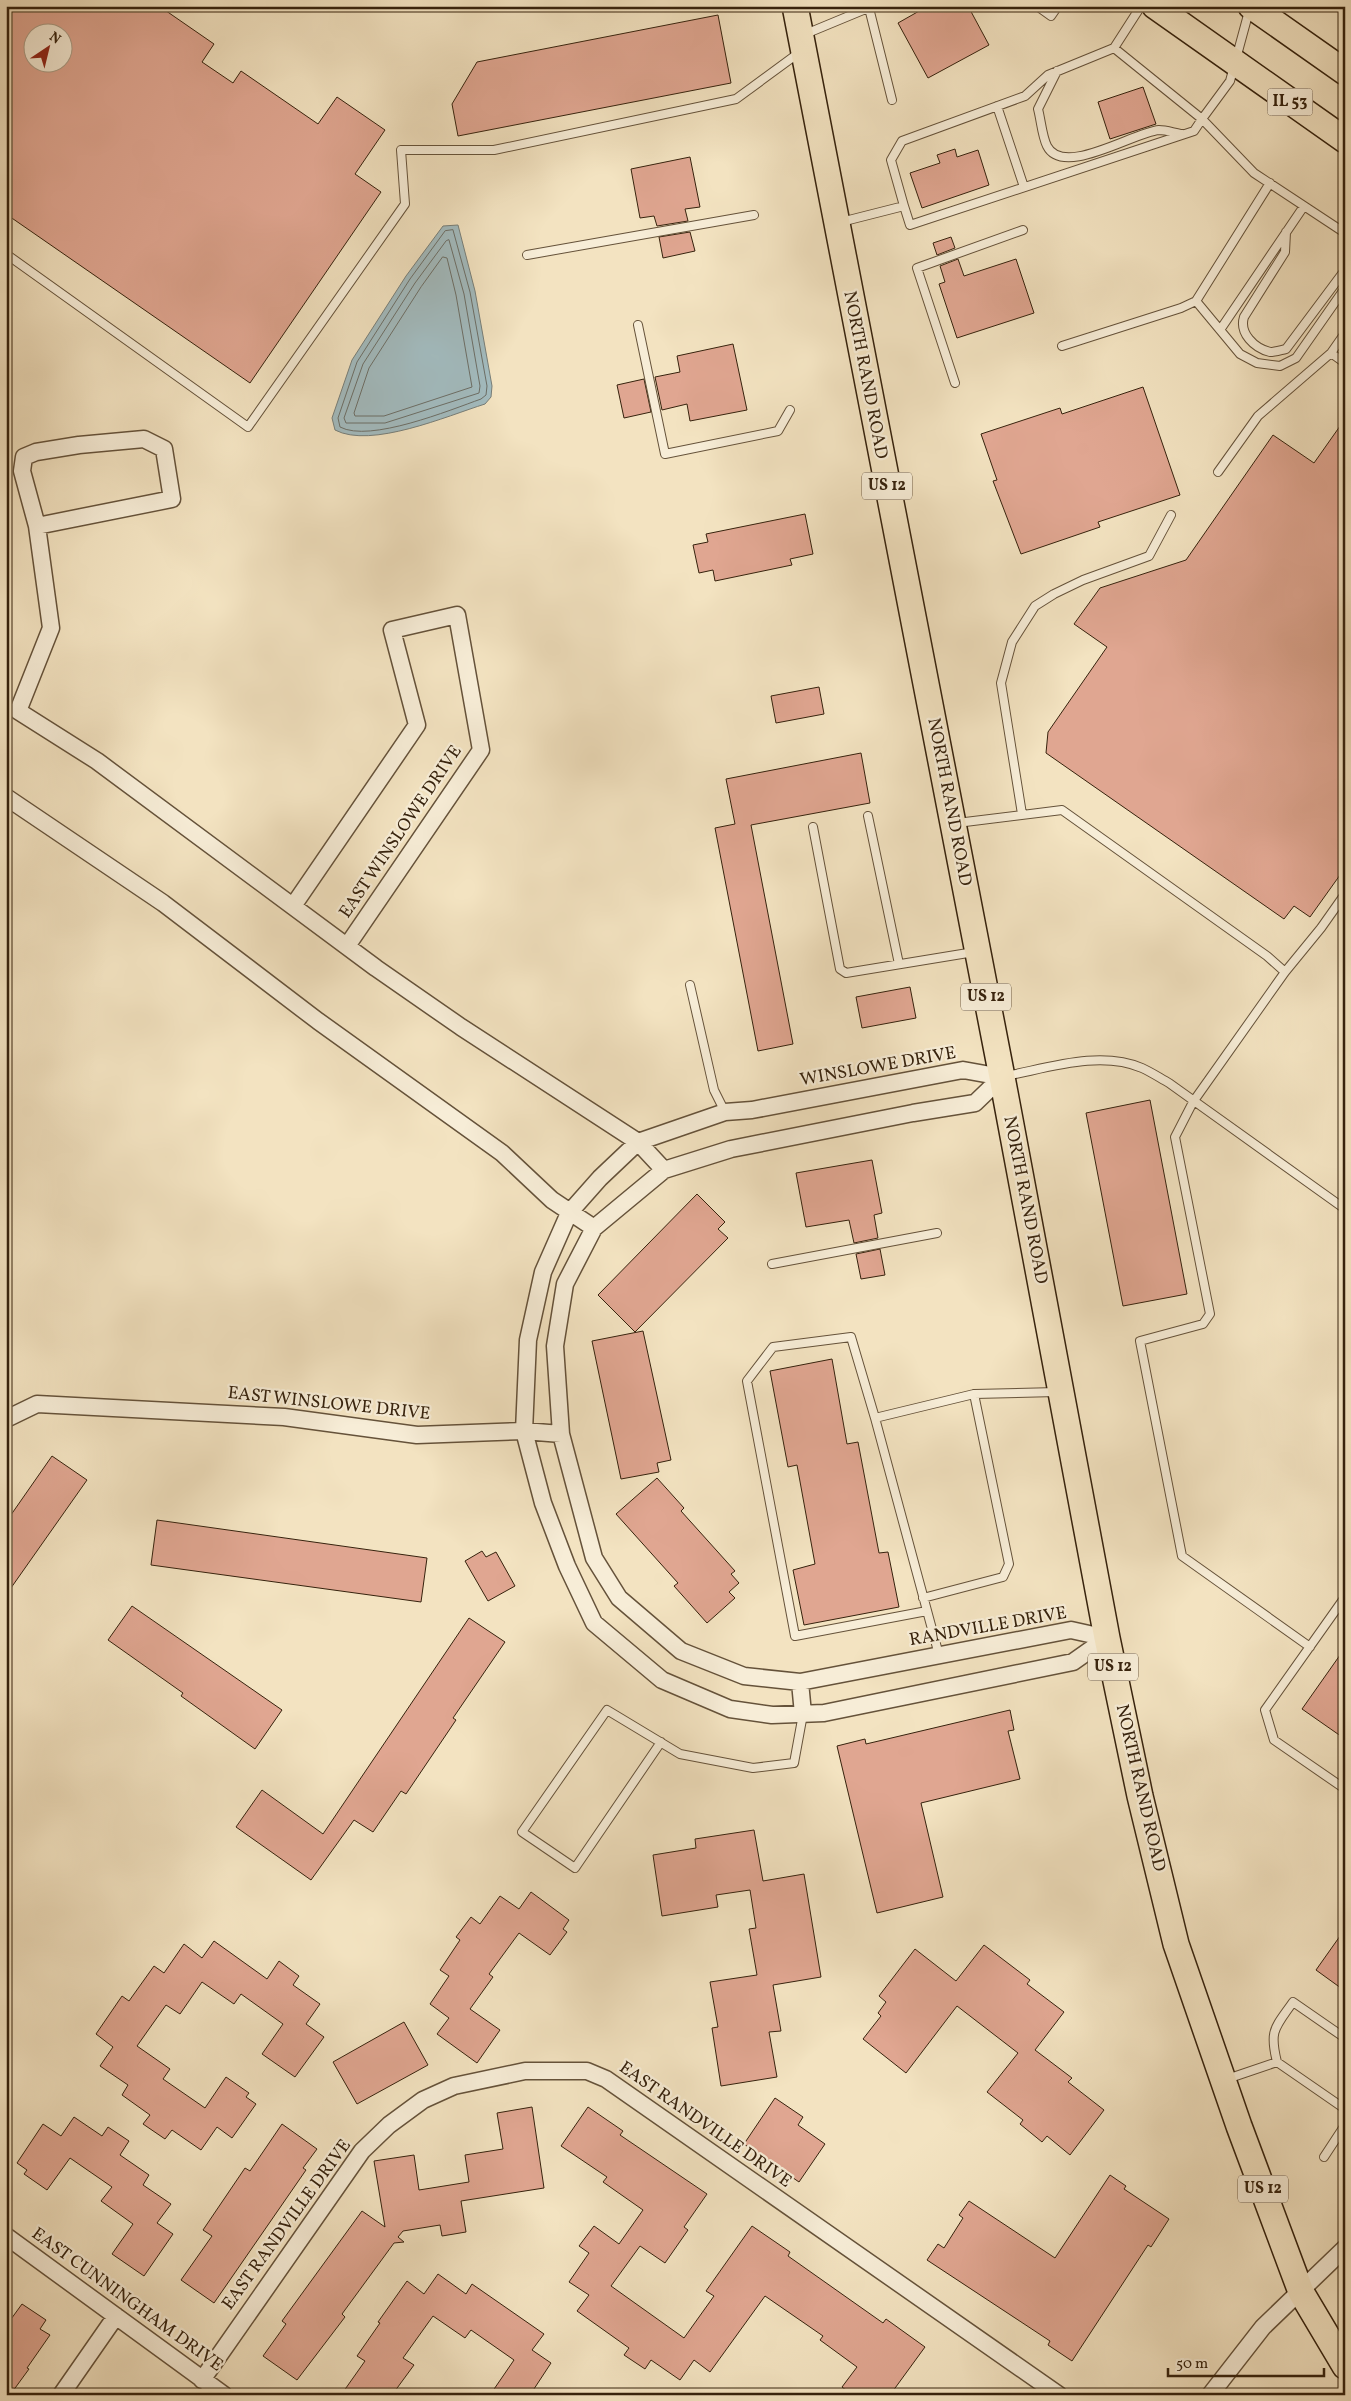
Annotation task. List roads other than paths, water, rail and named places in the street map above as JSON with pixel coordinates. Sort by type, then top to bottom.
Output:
[{"type":"main road","name":"NORTH RAND ROAD","points":[[795,6],[1002,1076],[1107,1638],[1140,1796],[1176,1944],[1223,2080],[1301,2292],[1345,2366]]},
{"type":"main road","name":"IL 53","points":[[1155,6],[1345,140]]},
{"type":"main road","points":[[1251,6],[1345,72]]},
{"type":"street","points":[[144,439],[164,449],[172,500],[37,526],[22,471],[24,457],[36,452],[79,445],[144,439]]},
{"type":"street","name":"EAST WINSLOWE DRIVE","points":[[37,526],[51,628],[18,710],[97,760],[347,946],[461,1027],[638,1142],[664,1170]]},
{"type":"street","name":"EAST WINSLOWE DRIVE","points":[[293,906],[417,725],[392,630],[457,615],[481,750],[347,946]]},
{"type":"street","points":[[6,797],[163,903],[318,1021],[502,1153],[569,1213],[594,1228]]},
{"type":"street","name":"WINSLOWE DRIVE","points":[[803,1714],[772,1715],[730,1709],[662,1680],[594,1623],[567,1566],[543,1503],[524,1431],[528,1340],[544,1272],[569,1213],[600,1178],[638,1142],[725,1112],[752,1110],[962,1070],[1002,1076]]},
{"type":"street","points":[[561,1434],[555,1346],[565,1284],[594,1228],[664,1170],[731,1149],[913,1113],[974,1103],[1002,1076]]},
{"type":"street","name":"EAST WINSLOWE DRIVE","points":[[6,1420],[37,1404],[284,1417],[417,1436],[524,1431],[561,1434]]},
{"type":"street","name":"RANDVILLE DRIVE","points":[[561,1434],[594,1558],[619,1598],[681,1650],[744,1676],[800,1682],[1071,1630],[1107,1638]]},
{"type":"street","points":[[800,1682],[803,1714],[824,1713],[1073,1662],[1107,1638]]},
{"type":"street","name":"EAST RANDVILLE DRIVE","points":[[202,2380],[362,2152],[389,2125],[423,2100],[454,2086],[525,2071],[587,2071],[606,2079],[1059,2395]]},
{"type":"street","name":"EAST CUNNINGHAM DRIVE","points":[[6,2236],[224,2395]]},
{"type":"street","points":[[1210,2395],[1263,2327],[1345,2248]]},
{"type":"street","points":[[61,2395],[116,2316]]},
{"type":"lane","points":[[1037,6],[1051,16],[1058,6]]},
{"type":"lane","points":[[1141,6],[1114,48],[1048,75],[1025,96],[902,141],[891,160],[910,225],[1194,131],[1230,80],[1251,6]]},
{"type":"lane","points":[[6,254],[248,427],[405,204],[401,150],[494,150],[736,99],[801,44],[871,7],[892,100]]},
{"type":"lane","points":[[1114,48],[1202,119],[1254,172],[1345,233]]},
{"type":"lane","points":[[1057,71],[1038,109],[1047,147],[1053,154],[1063,159],[1078,157],[1159,130],[1185,134]]},
{"type":"lane","points":[[997,106],[1024,187]]},
{"type":"lane","points":[[1062,346],[1181,308],[1196,301],[1270,183]]},
{"type":"lane","points":[[836,223],[904,206]]},
{"type":"lane","points":[[1220,330],[1304,206]]},
{"type":"lane","points":[[527,255],[754,215]]},
{"type":"lane","points":[[955,383],[917,268],[1023,230]]},
{"type":"lane","points":[[1286,232],[1286,252],[1244,317],[1241,325],[1246,335],[1259,348],[1272,352],[1286,349],[1345,270]]},
{"type":"lane","points":[[1196,301],[1240,354],[1256,363],[1280,366],[1296,358],[1345,288]]},
{"type":"lane","points":[[638,325],[664,454],[778,431],[790,410]]},
{"type":"lane","points":[[1218,472],[1258,416],[1331,353],[1345,333]]},
{"type":"lane","points":[[1331,353],[1345,363]]},
{"type":"lane","points":[[1022,814],[1000,683],[1012,642],[1035,606],[1083,580],[1149,556],[1171,515]]},
{"type":"lane","points":[[953,824],[1062,810],[1268,956],[1285,972]]},
{"type":"lane","points":[[868,816],[899,964]]},
{"type":"lane","points":[[813,827],[840,970],[846,974],[978,951]]},
{"type":"lane","points":[[1310,1647],[1182,1556],[1140,1341],[1202,1324],[1210,1314],[1175,1137],[1193,1102],[1285,972],[1321,928],[1345,894]]},
{"type":"lane","points":[[690,986],[714,1090],[725,1112]]},
{"type":"lane","points":[[1002,1076],[1068,1064],[1103,1060],[1140,1068],[1168,1083],[1345,1209]]},
{"type":"lane","points":[[772,1264],[937,1233]]},
{"type":"lane","points":[[927,1611],[795,1636],[748,1381],[773,1347],[852,1337],[875,1418],[924,1598],[939,1656]]},
{"type":"lane","points":[[875,1418],[974,1394],[1062,1392]]},
{"type":"lane","points":[[924,1598],[1003,1577],[1009,1564],[974,1394]]},
{"type":"lane","points":[[1345,1597],[1265,1710],[1274,1740],[1345,1789]]},
{"type":"lane","points":[[660,1742],[575,1868],[522,1832],[607,1710],[680,1754],[753,1768],[794,1763],[803,1714]]},
{"type":"lane","points":[[1345,2038],[1293,2002],[1276,2028],[1272,2041],[1277,2062],[1345,2109]]},
{"type":"lane","points":[[1223,2080],[1277,2062]]},
{"type":"lane","points":[[1324,2157],[1345,2126]]},
{"type":"water","points":[[458,225],[475,291],[492,386],[491,397],[485,404],[409,429],[368,436],[350,435],[335,430],[332,418],[352,360],[406,276],[443,226]]}]
